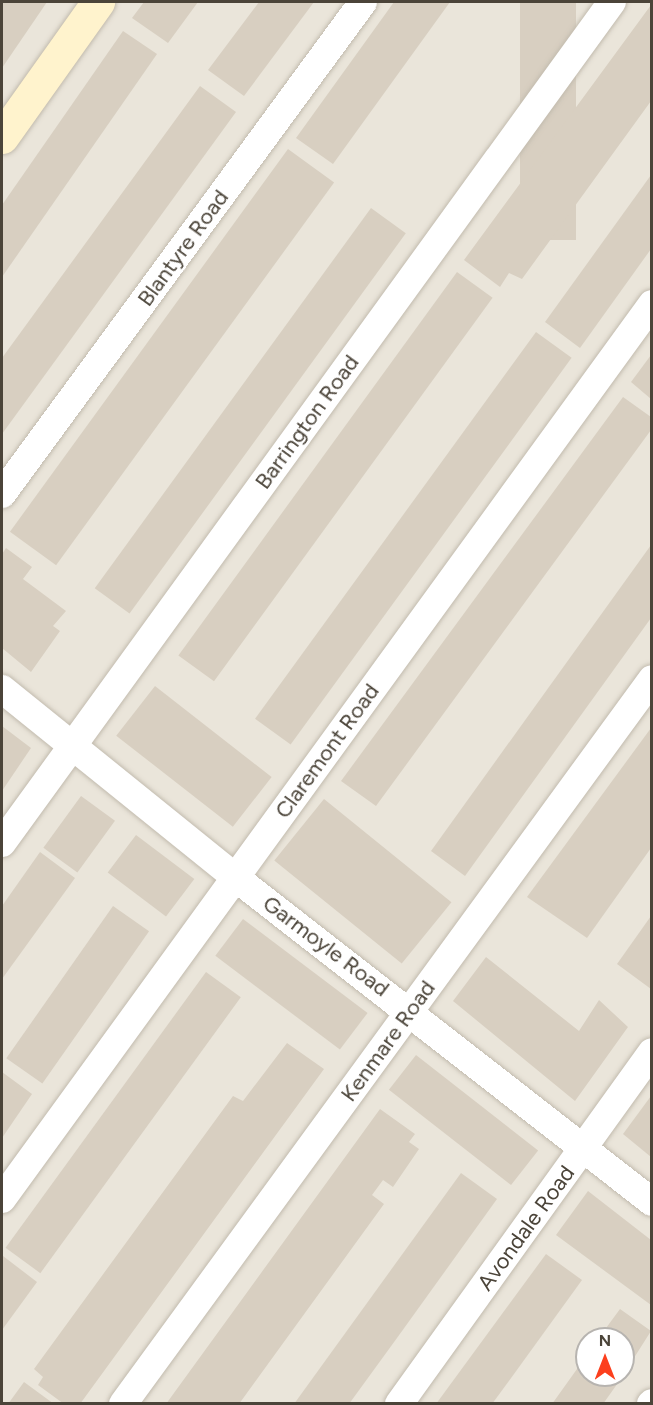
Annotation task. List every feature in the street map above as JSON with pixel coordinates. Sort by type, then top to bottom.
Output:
[{"type":"main road","points":[[5,125],[98,2]]},
{"type":"street","name":"Blantyre Road","points":[[2,494],[363,2]]},
{"type":"street","name":"Barrington Road","points":[[2,843],[612,2]]},
{"type":"street","name":"Claremont Road","points":[[2,1199],[651,304]]},
{"type":"street","name":"Kenmare Road","points":[[123,1404],[651,679]]},
{"type":"street","name":"Garmoyle Road","points":[[2,689],[236,878],[410,1011],[651,1202]]},
{"type":"street","name":"Avondale Road","points":[[399,1404],[651,1052]]},
{"type":"shaded area","points":[[2,2],[651,2],[651,1403],[2,1404]]},
{"type":"building","points":[[2,2],[47,2],[2,68]]},
{"type":"building","points":[[144,2],[198,2],[168,43],[132,18]]},
{"type":"building","points":[[259,2],[314,2],[244,96],[208,70]]},
{"type":"building","points":[[394,2],[450,2],[333,164],[296,138]]},
{"type":"building","points":[[520,2],[576,2],[576,240],[520,240]]},
{"type":"building","points":[[651,5],[651,101],[522,279],[509,273],[500,287],[464,260]]},
{"type":"building","points":[[123,31],[157,54],[2,277],[2,205]]},
{"type":"building","points":[[200,86],[236,112],[2,434],[2,358]]},
{"type":"building","points":[[288,149],[334,183],[56,565],[10,532]]},
{"type":"building","points":[[651,175],[651,249],[580,348],[545,322]]},
{"type":"building","points":[[371,208],[406,233],[130,614],[95,588]]},
{"type":"building","points":[[457,272],[493,298],[214,681],[178,655]]},
{"type":"building","points":[[536,332],[572,358],[291,745],[255,719]]},
{"type":"building","points":[[651,355],[651,399],[631,382]]},
{"type":"building","points":[[623,397],[651,417],[651,430],[376,806],[341,781]]},
{"type":"building","points":[[651,545],[651,618],[465,876],[431,851]]},
{"type":"building","points":[[6,548],[32,567],[23,579],[66,611],[53,626],[60,631],[31,672],[2,648],[2,554]]},
{"type":"building","points":[[155,686],[272,777],[233,827],[116,736]]},
{"type":"building","points":[[2,726],[31,748],[2,791]]},
{"type":"building","points":[[651,728],[651,848],[587,938],[527,897]]},
{"type":"building","points":[[81,796],[115,821],[77,872],[43,848]]},
{"type":"building","points":[[324,799],[451,902],[402,964],[274,860]]},
{"type":"building","points":[[136,835],[194,879],[166,916],[108,873]]},
{"type":"building","points":[[40,852],[75,878],[2,979],[2,906]]},
{"type":"building","points":[[113,906],[149,931],[42,1084],[6,1058]]},
{"type":"building","points":[[651,916],[651,989],[617,964]]},
{"type":"building","points":[[243,919],[368,1013],[340,1050],[215,956]]},
{"type":"building","points":[[486,957],[579,1031],[599,1000],[628,1027],[575,1101],[453,1001]]},
{"type":"building","points":[[206,972],[241,997],[40,1273],[6,1248]]},
{"type":"building","points":[[287,1043],[324,1069],[80,1404],[64,1404],[38,1385],[43,1377],[34,1369],[233,1096],[243,1101]]},
{"type":"building","points":[[416,1055],[538,1150],[511,1185],[389,1090]]},
{"type":"building","points":[[2,1072],[32,1094],[2,1138]]},
{"type":"building","points":[[651,1096],[651,1157],[623,1134]]},
{"type":"building","points":[[380,1109],[415,1134],[409,1142],[419,1149],[393,1187],[383,1180],[372,1195],[384,1204],[239,1404],[166,1404]]},
{"type":"building","points":[[461,1173],[497,1199],[397,1338],[349,1404],[294,1404]]},
{"type":"building","points":[[588,1191],[651,1240],[651,1305],[556,1235]]},
{"type":"building","points":[[546,1254],[582,1280],[492,1404],[436,1404]]},
{"type":"building","points":[[3,1256],[37,1282],[2,1330],[2,1258]]},
{"type":"building","points":[[620,1309],[651,1331],[635,1356],[635,1327],[607,1327]]},
{"type":"building","points":[[575,1372],[575,1387],[615,1387],[603,1404],[552,1404]]},
{"type":"building","points":[[24,1382],[54,1404],[8,1404]]}]
